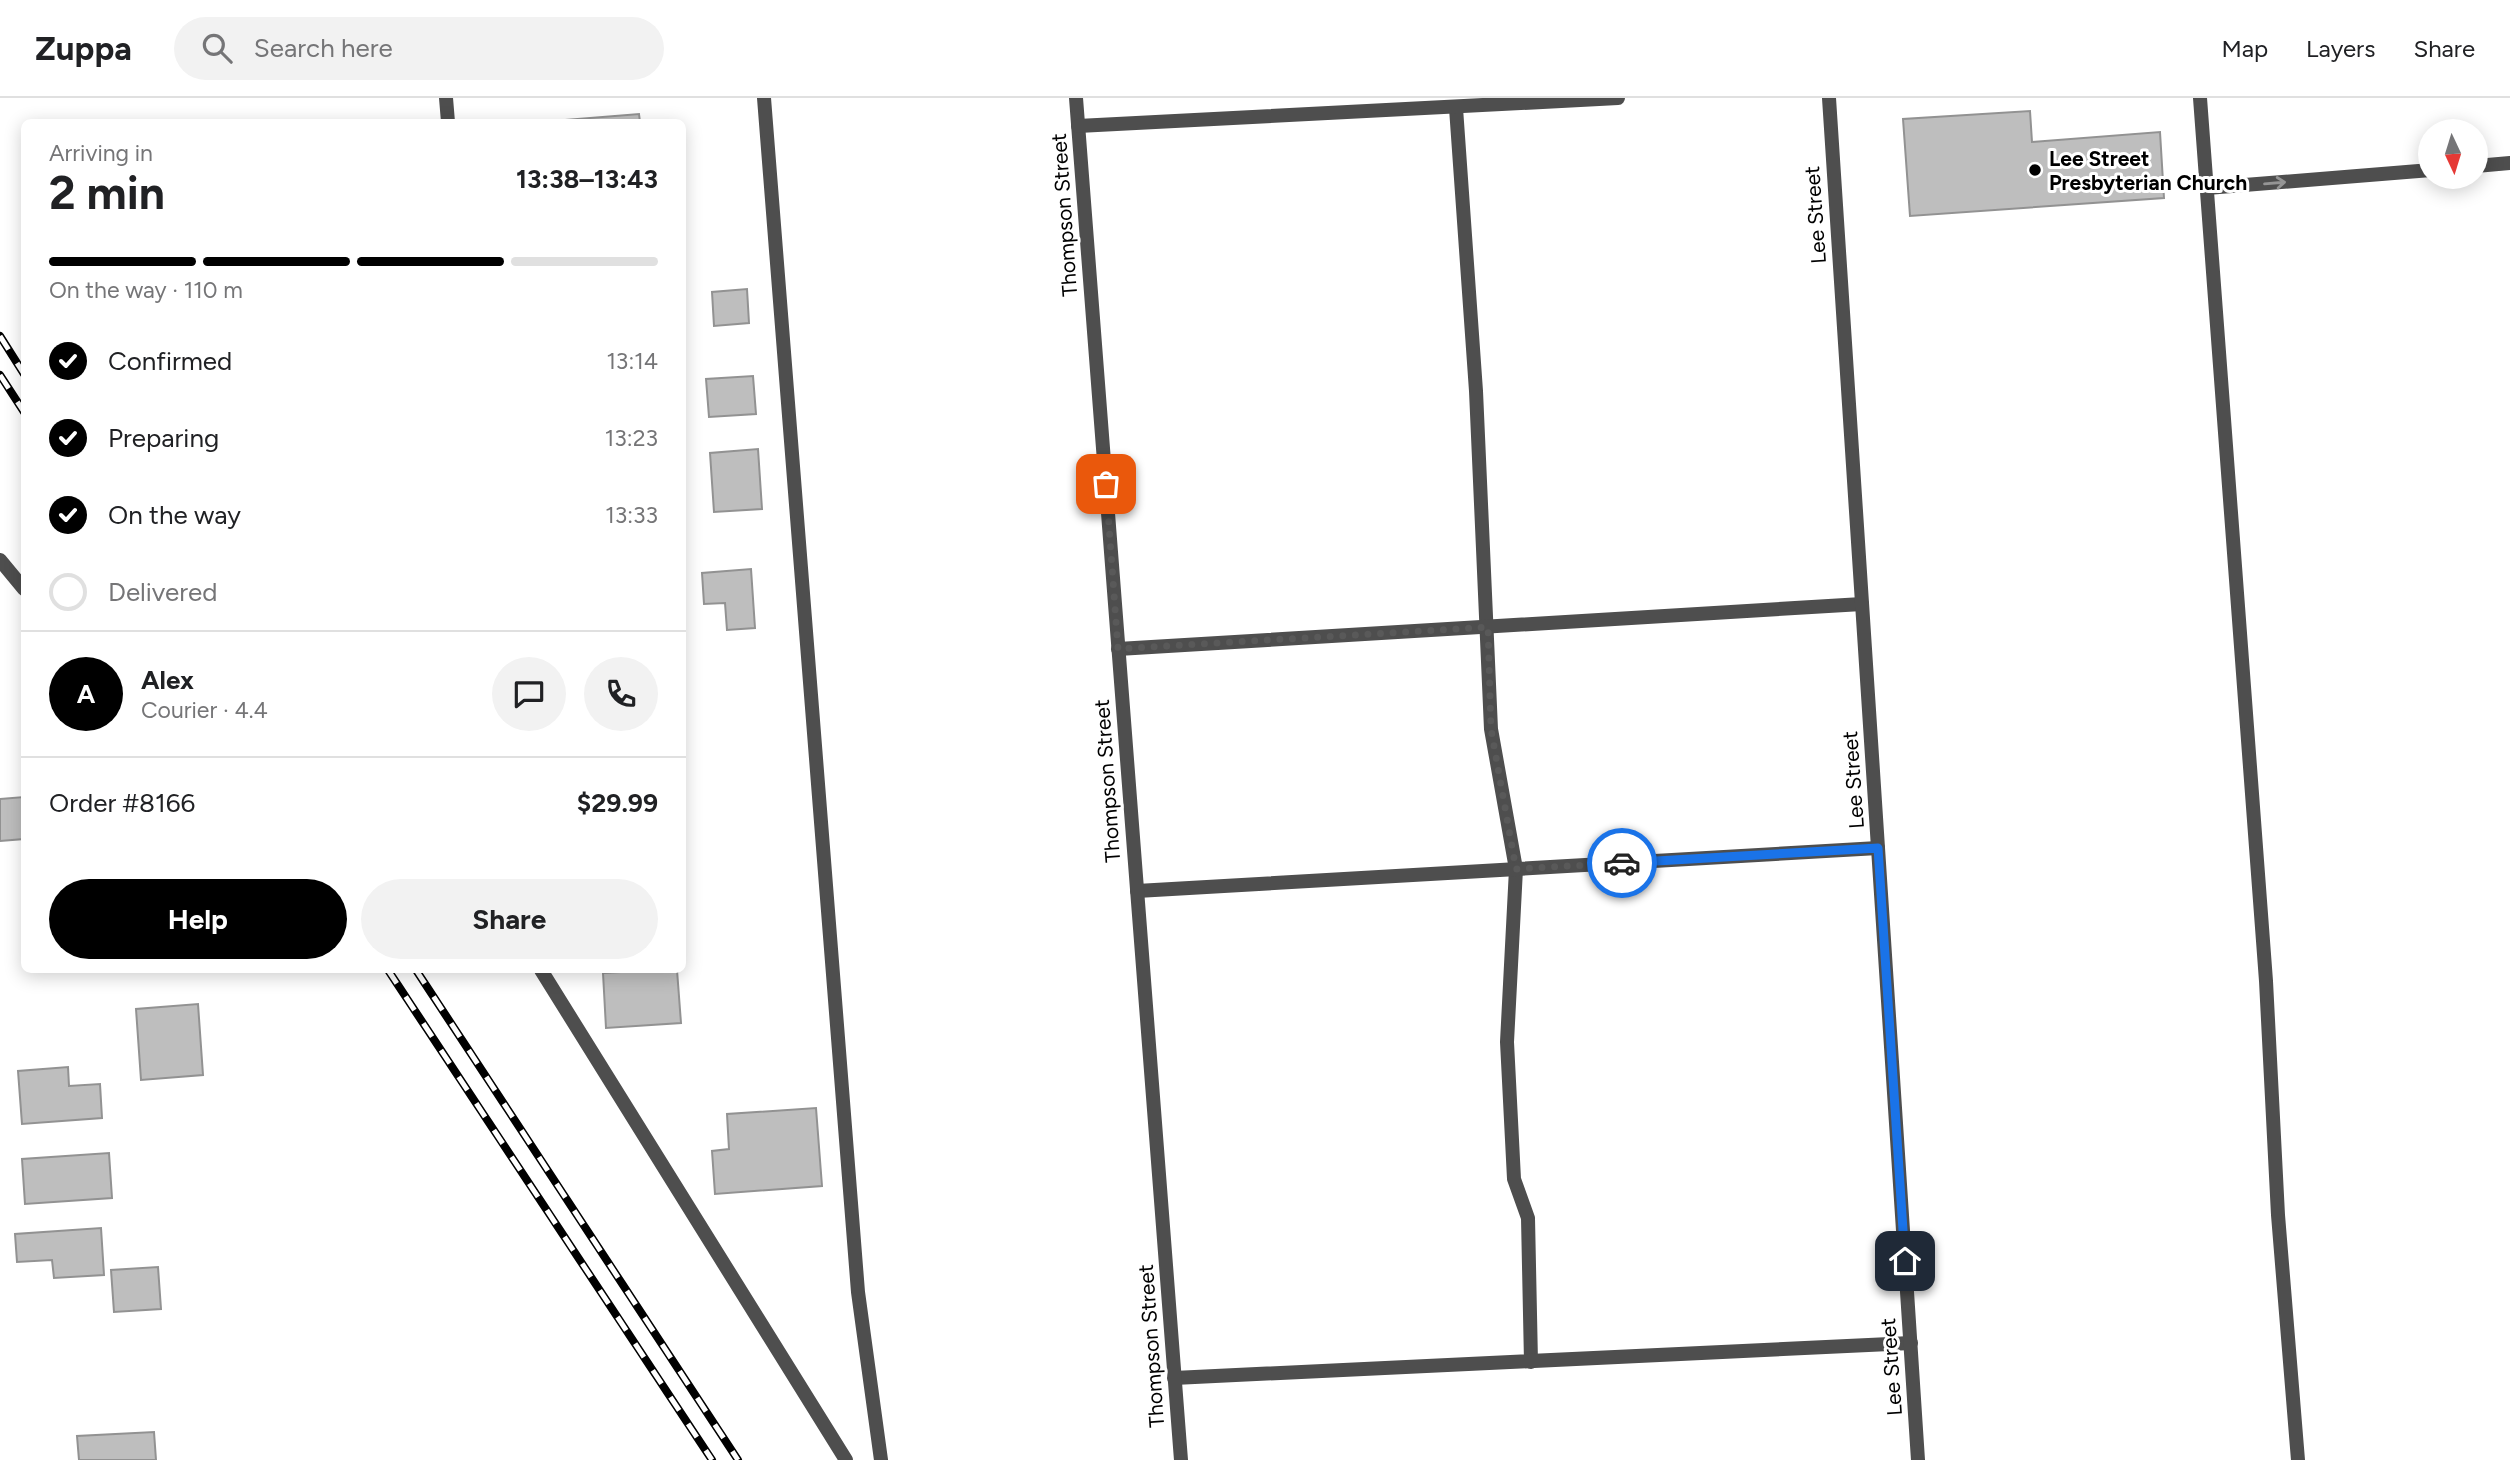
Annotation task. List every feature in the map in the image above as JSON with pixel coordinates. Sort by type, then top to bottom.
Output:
[{"type":"street","points":[[446,98],[448,119]]},
{"type":"street","points":[[764,98],[858,1292],[881,1460]]},
{"type":"street","name":"Thompson Street","points":[[1076,98],[1181,1460]]},
{"type":"street","points":[[1078,126],[1618,98]]},
{"type":"street","name":"Lee Street","points":[[1829,98],[1918,1460]]},
{"type":"street","points":[[2200,98],[2265,967],[2278,1215],[2298,1460]]},
{"type":"street","points":[[1456,108],[1471,316],[1491,729],[1516,869],[1507,1042],[1514,1180],[1528,1218],[1531,1362]]},
{"type":"street","points":[[2488,165],[2510,163]]},
{"type":"street","points":[[2207,188],[2418,171]]},
{"type":"street","points":[[0,560],[21,585]]},
{"type":"street","points":[[1118,649],[1862,604]]},
{"type":"street","points":[[1137,891],[1878,848]]},
{"type":"street","points":[[543,973],[846,1460]]},
{"type":"street","points":[[1174,1378],[1911,1343]]},
{"type":"building","name":"Lee Street Presbyterian Church","points":[[2030,111],[2032,142],[2160,132],[2164,198],[1910,216],[1903,119]]},
{"type":"building","points":[[639,114],[640,119],[578,119]]},
{"type":"building","points":[[747,289],[749,323],[714,326],[712,292]]},
{"type":"building","points":[[753,376],[756,414],[709,417],[706,379]]},
{"type":"building","points":[[758,449],[762,509],[714,512],[710,453]]},
{"type":"building","points":[[751,569],[755,628],[727,630],[725,603],[704,604],[702,573]]},
{"type":"building","points":[[21,797],[21,839],[0,841],[0,799]]},
{"type":"building","points":[[603,973],[677,973],[681,1023],[606,1028]]},
{"type":"building","points":[[198,1004],[203,1075],[141,1080],[136,1009]]},
{"type":"building","points":[[68,1067],[69,1086],[100,1084],[102,1118],[22,1124],[18,1071]]},
{"type":"building","points":[[816,1108],[822,1186],[715,1194],[712,1151],[729,1149],[727,1114]]},
{"type":"building","points":[[109,1153],[112,1198],[25,1204],[22,1159]]},
{"type":"building","points":[[101,1228],[104,1275],[54,1278],[52,1260],[17,1262],[15,1234]]},
{"type":"building","points":[[158,1267],[161,1309],[114,1312],[111,1270]]},
{"type":"building","points":[[154,1432],[156,1460],[79,1460],[77,1436]]},
{"type":"railway","points":[[0,336],[21,369]]},
{"type":"railway","points":[[0,375],[21,407]]},
{"type":"railway","points":[[390,973],[712,1460]]},
{"type":"railway","points":[[418,973],[738,1460]]},
{"type":"way so far","points":[[1106,484],[1118,649],[1488,627],[1491,729],[1516,869],[1622,863]]},
{"type":"place","name":"Lee Street Presbyterian Church","points":[[2035,170]]},
{"type":"route","points":[[1622,863],[1878,848],[1905,1261]]}]
